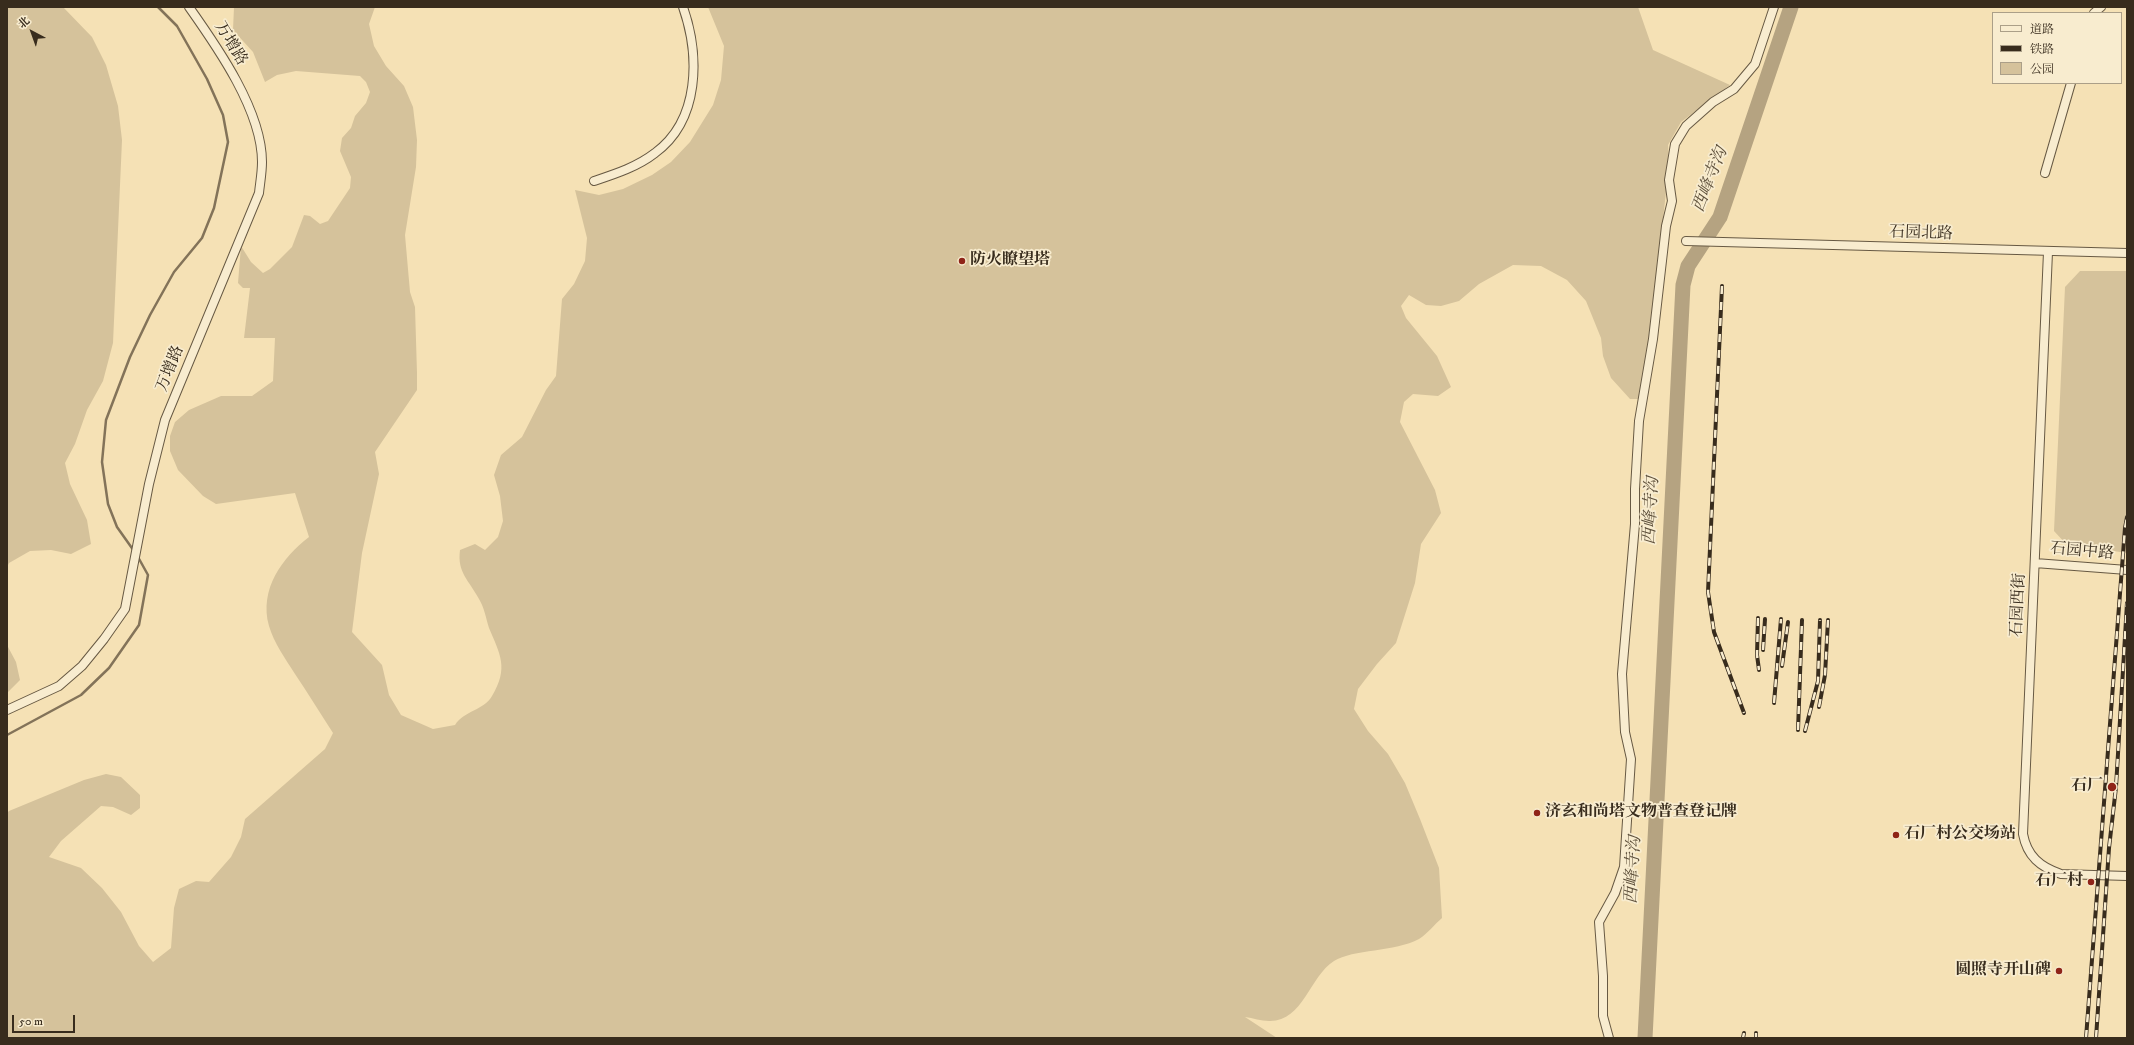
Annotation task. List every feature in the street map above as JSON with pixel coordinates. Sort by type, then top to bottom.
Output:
[{"type":"street","name":"万增路","points":[[7,710],[59,686],[82,666],[104,639],[125,609],[149,484],[165,420],[259,193],[262,162],[258,135],[246,100],[218,48],[189,7]]},
{"type":"street","points":[[594,181],[631,168],[655,153],[673,134],[689,107],[693,80],[692,44],[683,7]]},
{"type":"street","points":[[1609,1038],[1603,1016],[1603,976],[1598,922],[1615,893],[1624,867],[1631,759],[1624,725],[1622,674],[1635,524],[1635,488],[1639,421],[1653,339],[1666,226],[1672,201],[1669,180],[1675,144],[1686,126],[1713,102],[1734,89],[1755,64],[1774,7]]},
{"type":"street","points":[[2045,174],[2071,84]]},
{"type":"street","name":"石园北路","points":[[1686,241],[2127,253]]},
{"type":"street","name":"石园西街","points":[[2048,252],[2023,834],[2026,849],[2042,865],[2051,871],[2061,874],[2127,876]]},
{"type":"street","name":"石园中路","points":[[2035,563],[2127,570]]},
{"type":"green space","points":[[7,7],[63,7],[92,37],[106,65],[118,106],[122,140],[113,343],[103,381],[87,410],[75,444],[65,463],[70,484],[87,520],[91,544],[71,554],[51,550],[30,551],[9,563],[7,567]]},
{"type":"green space","points":[[234,7],[375,7],[369,24],[374,46],[386,66],[404,86],[413,107],[417,140],[416,167],[405,235],[410,292],[415,307],[417,390],[375,452],[379,474],[362,553],[352,632],[382,665],[389,695],[401,715],[433,729],[455,725],[464,716],[484,705],[492,696],[500,677],[501,661],[499,654],[481,602],[462,571],[460,565],[460,550],[475,544],[485,550],[498,537],[503,521],[500,496],[494,475],[501,455],[522,437],[546,390],[556,376],[562,299],[574,284],[585,261],[587,238],[575,190],[599,195],[623,189],[652,175],[671,162],[690,142],[713,105],[721,80],[724,46],[708,7],[1638,7],[1653,50],[1730,85],[1681,122],[1668,145],[1669,165],[1643,399],[1630,399],[1611,378],[1603,356],[1601,338],[1586,301],[1567,280],[1541,266],[1513,265],[1479,284],[1459,301],[1441,306],[1426,305],[1409,295],[1401,306],[1406,318],[1437,356],[1451,387],[1438,396],[1413,394],[1404,402],[1400,422],[1435,490],[1441,513],[1421,544],[1415,583],[1396,643],[1377,664],[1358,689],[1354,709],[1368,731],[1388,754],[1405,783],[1439,868],[1442,918],[1422,937],[1409,943],[1387,949],[1352,954],[1334,961],[1325,968],[1298,1007],[1281,1019],[1266,1021],[1245,1017],[1277,1038],[7,1038],[7,813],[9,811],[84,780],[106,774],[121,777],[140,795],[140,808],[131,815],[113,807],[101,806],[61,841],[49,857],[81,868],[102,888],[121,912],[139,946],[153,962],[171,948],[174,908],[179,889],[196,881],[209,882],[231,857],[241,837],[245,819],[325,749],[333,733],[287,662],[269,626],[267,599],[270,587],[282,565],[299,545],[309,537],[295,493],[216,504],[203,496],[178,470],[170,451],[170,436],[175,422],[189,410],[221,396],[252,396],[273,381],[275,338],[244,338],[250,288],[243,288],[238,283],[241,246],[251,262],[263,273],[270,269],[292,247],[304,215],[310,216],[320,224],[328,221],[350,188],[351,177],[340,151],[342,138],[351,128],[355,116],[366,103],[370,92],[366,82],[360,76],[296,71],[277,75],[265,82],[253,52],[233,30]]},
{"type":"green space","points":[[2080,271],[2127,271],[2127,553],[2066,544],[2054,531],[2065,287]]},
{"type":"green space","points":[[7,645],[16,662],[20,680],[7,693]]},
{"type":"waterway","points":[[134,551],[117,527],[108,504],[102,462],[106,420],[130,357],[150,315],[174,272],[202,238],[214,208],[228,142],[223,115],[207,79],[177,26],[158,7]]},
{"type":"waterway","name":"西峰寺沟","points":[[1645,1038],[1683,285],[1688,266],[1720,217],[1791,7]]},
{"type":"waterway","points":[[7,735],[81,695],[109,668],[139,625],[148,575],[138,557]]},
{"type":"railway","points":[[1722,286],[1708,592],[1714,632],[1744,713]]},
{"type":"railway","points":[[2086,1038],[2127,517]]},
{"type":"railway","points":[[2096,1038],[2109,848],[2116,787],[2127,603]]},
{"type":"railway","points":[[1758,618],[1757,655],[1759,670]]},
{"type":"railway","points":[[1763,650],[1765,619]]},
{"type":"railway","points":[[1774,703],[1781,619]]},
{"type":"railway","points":[[1798,730],[1802,620]]},
{"type":"railway","points":[[1805,731],[1818,681],[1820,620]]},
{"type":"railway","points":[[1819,707],[1825,675],[1828,620]]},
{"type":"railway","points":[[1782,666],[1788,622]]},
{"type":"railway","points":[[1743,1038],[1744,1033]]},
{"type":"railway","points":[[1756,1033],[1756,1038]]},
{"type":"place","name":"防火瞭望塔","points":[[962,261]]},
{"type":"place","name":"石厂","points":[[2112,787]]},
{"type":"place","name":"济玄和尚塔文物普查登记牌","points":[[1537,813]]},
{"type":"place","name":"石厂村公交场站","points":[[1896,835]]},
{"type":"place","name":"石厂村","points":[[2091,882]]},
{"type":"place","name":"圆照寺开山碑","points":[[2059,971]]}]
